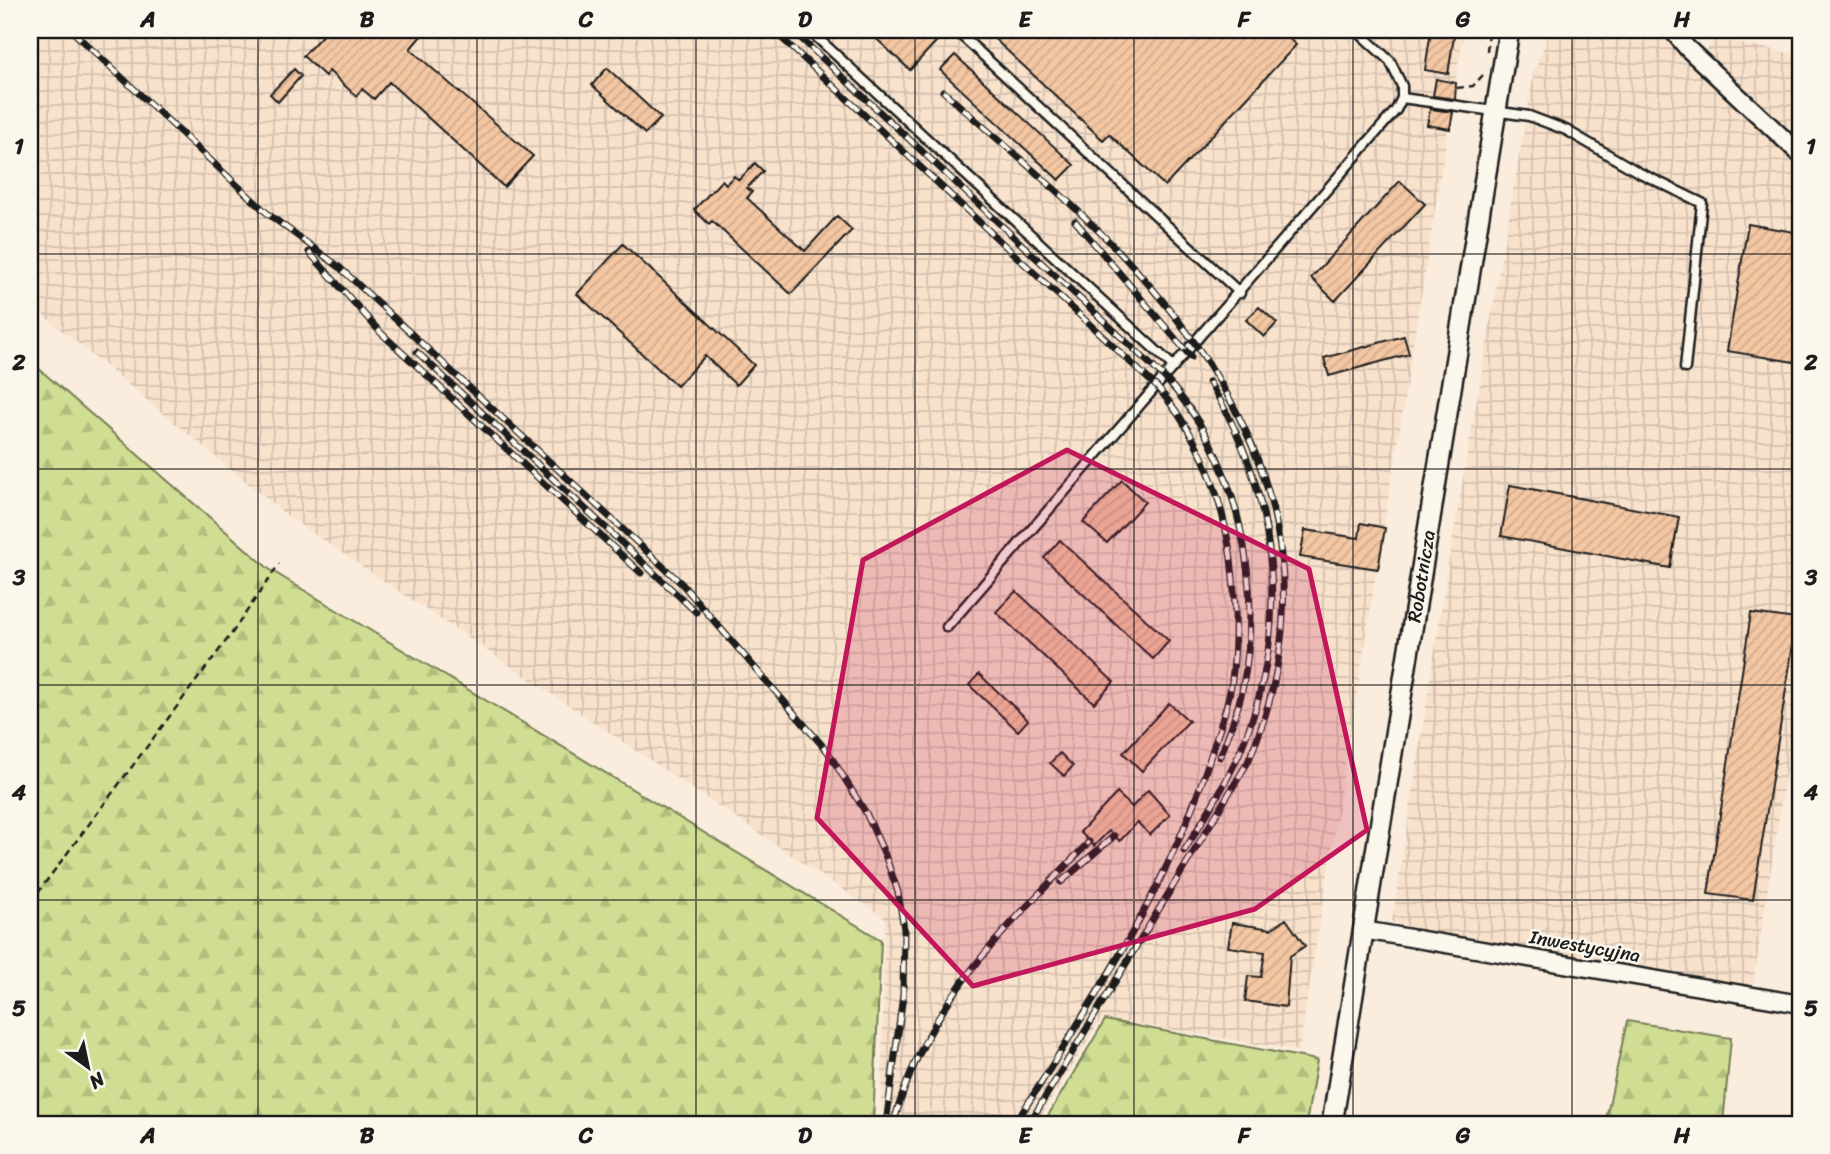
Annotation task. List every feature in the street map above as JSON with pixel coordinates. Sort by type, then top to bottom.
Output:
[{"type":"street","name":"Robotnicza","points":[[1332,1124],[1509,30]]},
{"type":"street","points":[[1672,30],[1687,48],[1800,154]]},
{"type":"street","name":"Inwestycyjna","points":[[1363,930],[1800,1004]]},
{"type":"lane","points":[[810,30],[1174,367]]},
{"type":"lane","points":[[947,627],[1240,293],[1396,110],[1402,98],[1402,86],[1390,61],[1356,30]]},
{"type":"lane","points":[[962,36],[1240,293]]},
{"type":"lane","points":[[1402,98],[1529,116],[1566,130],[1638,172],[1702,203],[1685,368]]},
{"type":"path","points":[[1486,56],[1489,30]]},
{"type":"path","points":[[1457,88],[1468,88],[1478,83],[1485,69]]},
{"type":"path","points":[[30,903],[232,633],[279,564]]},
{"type":"highlighted area","points":[[1067,450],[1309,569],[1367,830],[1255,909],[973,986],[817,818],[863,560]]},
{"type":"shaded area","points":[[30,30],[1464,30],[1299,1051],[1102,1018],[1036,1124],[910,1124],[881,1110],[885,918],[290,518],[30,304]]},
{"type":"shaded area","points":[[1550,30],[1654,30],[1800,167],[1800,679],[1753,986],[1442,935],[1392,922],[1449,560],[1534,71]]},
{"type":"shaded area","points":[[1715,39],[1800,55],[1800,140],[1706,51]]},
{"type":"green space","points":[[30,361],[269,569],[881,940],[873,1124],[30,1124]]},
{"type":"green space","points":[[1105,1020],[1317,1060],[1306,1124],[1043,1124]]},
{"type":"green space","points":[[1627,1021],[1731,1038],[1723,1124],[1605,1124]]},
{"type":"building","points":[[327,30],[414,30],[421,36],[410,49],[533,156],[504,187],[389,82],[374,99],[362,89],[356,96],[329,71],[325,76],[303,56]]},
{"type":"building","points":[[867,30],[947,30],[910,70]]},
{"type":"building","points":[[985,30],[1280,30],[1296,45],[1165,186],[1109,134],[1103,140]]},
{"type":"building","points":[[1431,30],[1455,30],[1448,74],[1425,70]]},
{"type":"building","points":[[955,55],[1074,165],[1059,180],[940,70]]},
{"type":"building","points":[[607,68],[661,118],[645,134],[592,85]]},
{"type":"building","points":[[294,69],[301,76],[278,102],[270,94]]},
{"type":"building","points":[[1436,79],[1456,83],[1455,99],[1433,96]]},
{"type":"building","points":[[1430,109],[1453,112],[1450,129],[1427,125]]},
{"type":"building","points":[[755,163],[763,171],[747,188],[752,192],[747,198],[805,251],[837,216],[852,230],[791,294],[712,221],[709,224],[694,210],[722,180],[726,184],[734,176],[739,180]]},
{"type":"building","points":[[1400,181],[1425,204],[1335,301],[1311,278]]},
{"type":"building","points":[[1748,224],[1800,233],[1800,363],[1727,351]]},
{"type":"building","points":[[623,244],[754,365],[736,385],[705,356],[677,386],[577,294]]},
{"type":"building","points":[[1259,307],[1277,323],[1264,337],[1246,320]]},
{"type":"building","points":[[1404,336],[1409,354],[1329,376],[1324,358]]},
{"type":"building","points":[[1122,480],[1145,502],[1107,543],[1083,522]]},
{"type":"building","points":[[1510,485],[1679,517],[1670,568],[1501,536]]},
{"type":"building","points":[[1361,523],[1385,528],[1378,569],[1300,557],[1305,530],[1359,538]]},
{"type":"building","points":[[1060,540],[1169,641],[1153,659],[1044,558]]},
{"type":"building","points":[[1016,591],[1114,682],[1094,703],[996,612]]},
{"type":"building","points":[[1751,613],[1797,619],[1753,900],[1708,894]]},
{"type":"building","points":[[979,674],[1028,720],[1018,731],[969,685]]},
{"type":"building","points":[[1169,703],[1189,721],[1142,771],[1123,753]]},
{"type":"building","points":[[1060,753],[1073,766],[1064,776],[1050,763]]},
{"type":"building","points":[[1148,790],[1170,815],[1150,835],[1137,822],[1120,841],[1109,831],[1094,846],[1080,832],[1117,793],[1132,807]]},
{"type":"building","points":[[1286,919],[1305,946],[1290,956],[1286,1007],[1245,1001],[1248,976],[1261,977],[1265,952],[1228,947],[1232,923],[1271,929]]},
{"type":"railway","points":[[71,30],[268,214],[338,266],[682,584],[828,752],[866,813],[885,855],[898,892],[904,929],[903,995],[886,1124]]},
{"type":"railway","points":[[773,30],[1157,387],[1197,446],[1222,512],[1231,559],[1235,604],[1234,665],[1228,701],[1209,761],[1171,857],[1148,903],[1097,993],[1015,1124]]},
{"type":"railway","points":[[792,30],[1165,378],[1190,410],[1211,446],[1228,484],[1240,525],[1247,566],[1250,609],[1248,650],[1240,700],[1220,757]]},
{"type":"railway","points":[[943,91],[1080,213],[1123,256],[1171,311],[1212,369],[1245,429],[1268,491],[1281,555],[1283,621],[1272,691],[1248,762],[1029,1124]]},
{"type":"railway","points":[[1075,221],[1191,357]]},
{"type":"railway","points":[[309,252],[380,332],[641,573]]},
{"type":"railway","points":[[417,352],[696,612]]},
{"type":"railway","points":[[1184,851],[1239,754],[1256,707],[1267,660],[1272,612],[1264,517],[1251,470],[1233,425],[1209,382]]},
{"type":"railway","points":[[1061,882],[1114,836]]},
{"type":"railway","points":[[895,1118],[910,1075],[928,1036],[950,1000],[1000,936],[1089,842]]}]
